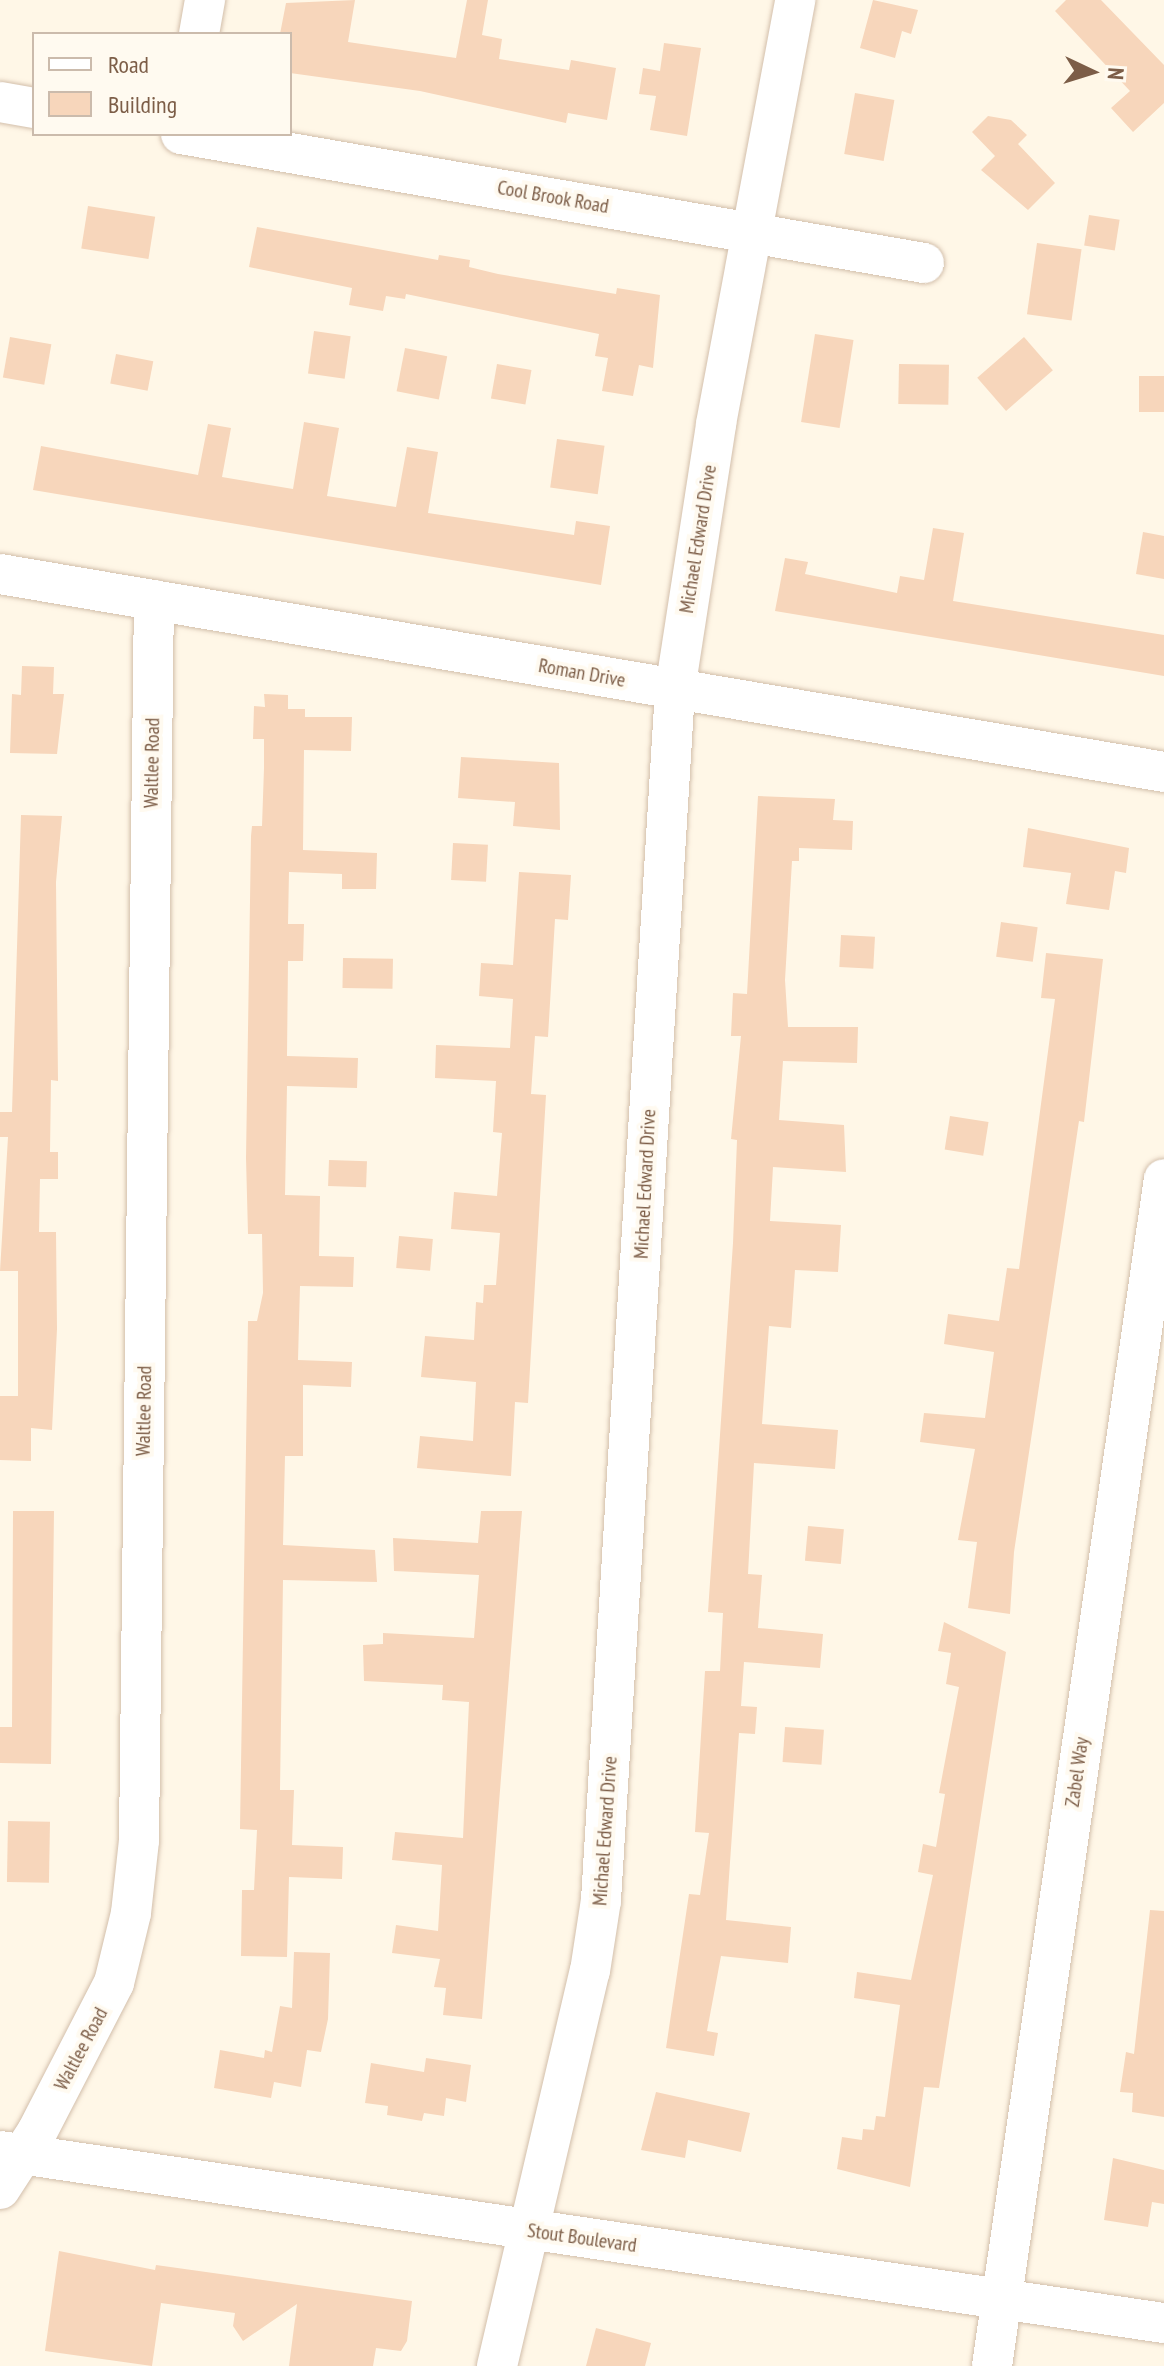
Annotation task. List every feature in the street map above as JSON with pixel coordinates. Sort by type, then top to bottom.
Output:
[{"type":"street","points":[[199,32],[205,0]]},
{"type":"street","name":"Michael Edward Drive","points":[[497,2366],[531,2231],[601,1900],[675,690],[749,232],[795,0]]},
{"type":"street","points":[[0,102],[32,108]]},
{"type":"street","name":"Cool Brook Road","points":[[193,136],[924,263]]},
{"type":"street","name":"Roman Drive","points":[[0,574],[1164,772]]},
{"type":"street","name":"Waltlee Road","points":[[0,2189],[11,2153],[114,1983],[131,1913],[139,1840],[154,600]]},
{"type":"street","name":"Zabel Way","points":[[992,2366],[1164,1179]]},
{"type":"street","name":"Stout Boulevard","points":[[11,2153],[1164,2323]]},
{"type":"building","points":[[355,0],[348,42],[456,58],[467,0],[488,0],[482,35],[502,39],[499,59],[569,70],[571,60],[616,68],[607,120],[568,113],[566,123],[420,91],[292,73],[292,32],[280,32],[286,3]]},
{"type":"building","points":[[873,0],[918,10],[911,34],[902,31],[895,58],[860,48]]},
{"type":"building","points":[[1066,0],[1101,0],[1164,65],[1164,103],[1133,132],[1111,108],[1130,91],[1055,11]]},
{"type":"building","points":[[664,43],[701,48],[687,136],[650,130],[656,96],[639,94],[643,68],[660,71]]},
{"type":"building","points":[[855,93],[894,100],[884,161],[844,154]]},
{"type":"building","points":[[988,116],[1011,120],[1027,135],[1018,144],[1055,183],[1028,210],[981,170],[995,156],[972,132]]},
{"type":"building","points":[[88,206],[155,217],[148,259],[81,248]]},
{"type":"building","points":[[1089,215],[1120,220],[1115,250],[1084,246]]},
{"type":"building","points":[[257,227],[438,260],[439,255],[470,260],[469,267],[498,274],[616,294],[617,288],[660,295],[653,368],[639,365],[633,396],[602,391],[608,358],[595,356],[599,334],[406,294],[405,299],[386,296],[383,311],[349,305],[352,288],[249,267]]},
{"type":"building","points":[[1037,243],[1082,249],[1072,321],[1027,314]]},
{"type":"building","points":[[314,331],[351,336],[345,379],[308,374]]},
{"type":"building","points":[[815,334],[854,340],[840,428],[801,422]]},
{"type":"building","points":[[10,337],[51,344],[44,385],[3,377]]},
{"type":"building","points":[[1024,337],[1053,370],[1006,411],[977,378]]},
{"type":"building","points":[[405,348],[447,356],[439,399],[397,391]]},
{"type":"building","points":[[116,354],[153,361],[148,391],[110,383]]},
{"type":"building","points":[[497,364],[531,370],[525,405],[491,398]]},
{"type":"building","points":[[899,364],[949,365],[948,405],[898,404]]},
{"type":"building","points":[[1139,376],[1164,376],[1164,412],[1139,412]]},
{"type":"building","points":[[304,422],[339,428],[327,496],[396,507],[407,447],[438,452],[428,513],[574,535],[576,521],[610,526],[601,585],[33,490],[41,446],[198,475],[208,424],[231,428],[222,477],[293,489]]},
{"type":"building","points":[[557,439],[605,446],[598,494],[550,488]]},
{"type":"building","points":[[933,528],[964,533],[953,601],[1164,635],[1164,676],[775,611],[785,558],[808,562],[805,574],[897,593],[900,576],[924,580]]},
{"type":"building","points":[[1143,532],[1164,536],[1164,579],[1136,574]]},
{"type":"building","points":[[22,666],[54,667],[53,694],[64,694],[57,754],[10,753],[12,694],[21,695]]},
{"type":"building","points":[[264,694],[288,695],[288,709],[305,709],[305,717],[352,717],[351,751],[304,750],[303,850],[377,853],[376,889],[342,889],[342,874],[289,872],[288,924],[304,924],[303,961],[288,961],[287,1056],[358,1058],[357,1088],[287,1086],[285,1195],[320,1196],[319,1256],[354,1257],[353,1287],[300,1286],[298,1360],[352,1362],[351,1387],[303,1385],[303,1456],[285,1456],[283,1545],[375,1550],[377,1582],[283,1580],[280,1790],[294,1790],[292,1845],[343,1847],[342,1879],[289,1877],[287,1957],[241,1956],[242,1890],[254,1890],[257,1830],[240,1829],[248,1321],[257,1321],[263,1293],[262,1234],[248,1234],[246,1158],[251,836],[252,826],[262,826],[264,768],[264,739],[253,739],[254,706],[265,707]]},
{"type":"building","points":[[461,757],[559,763],[560,830],[513,826],[515,802],[458,798]]},
{"type":"building","points":[[758,796],[835,799],[833,820],[853,821],[852,850],[799,848],[799,861],[792,861],[785,980],[788,1027],[858,1027],[857,1063],[783,1061],[779,1120],[844,1125],[846,1172],[773,1167],[770,1221],[841,1225],[838,1272],[795,1270],[791,1328],[769,1326],[762,1424],[838,1430],[835,1469],[754,1463],[748,1574],[762,1575],[758,1628],[823,1634],[820,1668],[744,1662],[741,1706],[757,1707],[755,1734],[739,1733],[726,1920],[791,1927],[788,1963],[721,1956],[707,2031],[718,2033],[714,2056],[666,2048],[689,1894],[700,1895],[709,1833],[695,1832],[705,1671],[720,1671],[723,1613],[708,1612],[733,1243],[737,1140],[731,1139],[741,1036],[731,1036],[733,993],[747,994]]},
{"type":"building","points":[[21,815],[62,816],[56,882],[58,1081],[51,1080],[50,1152],[58,1152],[58,1179],[40,1179],[39,1232],[56,1232],[57,1329],[52,1430],[31,1428],[31,1461],[0,1460],[0,1396],[18,1396],[18,1271],[0,1271],[8,1137],[0,1137],[0,1112],[12,1112]]},
{"type":"building","points":[[1028,828],[1129,848],[1126,873],[1115,871],[1109,910],[1066,904],[1071,873],[1023,867]]},
{"type":"building","points":[[453,843],[488,845],[486,882],[451,880]]},
{"type":"building","points":[[519,872],[571,875],[568,920],[555,919],[548,1037],[535,1036],[531,1094],[546,1095],[528,1403],[515,1402],[511,1476],[417,1468],[420,1436],[473,1441],[476,1382],[421,1377],[425,1336],[474,1340],[476,1302],[483,1303],[484,1285],[496,1285],[500,1233],[451,1229],[454,1192],[497,1196],[502,1133],[493,1132],[496,1081],[435,1078],[436,1045],[510,1048],[513,999],[479,996],[481,963],[513,965]]},
{"type":"building","points":[[1001,922],[1038,927],[1033,962],[996,957]]},
{"type":"building","points":[[841,935],[875,937],[873,969],[839,967]]},
{"type":"building","points":[[1046,953],[1103,959],[1084,1122],[1079,1121],[1014,1552],[1010,1614],[968,1608],[977,1542],[958,1540],[975,1449],[920,1442],[924,1413],[985,1418],[994,1352],[944,1344],[948,1314],[999,1321],[1007,1268],[1019,1269],[1055,999],[1041,998]]},
{"type":"building","points":[[343,958],[393,959],[392,989],[342,988]]},
{"type":"building","points":[[950,1116],[989,1122],[983,1156],[945,1150]]},
{"type":"building","points":[[329,1160],[367,1161],[366,1187],[328,1186]]},
{"type":"building","points":[[399,1236],[433,1239],[430,1271],[396,1268]]},
{"type":"building","points":[[13,1511],[54,1511],[51,1764],[0,1763],[0,1727],[12,1727]]},
{"type":"building","points":[[481,1511],[522,1511],[482,2019],[443,2015],[446,1988],[434,1987],[440,1959],[392,1953],[396,1925],[438,1931],[442,1865],[392,1860],[395,1832],[463,1838],[469,1702],[442,1700],[443,1685],[364,1681],[363,1645],[383,1644],[383,1633],[474,1638],[479,1575],[394,1571],[393,1538],[478,1543]]},
{"type":"building","points":[[808,1526],[844,1529],[841,1564],[805,1561]]},
{"type":"building","points":[[944,1622],[1006,1652],[939,2088],[924,2087],[910,2187],[837,2169],[842,2137],[862,2140],[863,2129],[874,2130],[876,2116],[885,2117],[900,2005],[854,1998],[857,1972],[911,1980],[933,1875],[918,1872],[923,1844],[936,1847],[945,1794],[939,1793],[959,1687],[946,1684],[951,1653],[938,1651]]},
{"type":"building","points":[[785,1727],[824,1730],[821,1765],[783,1762]]},
{"type":"building","points":[[8,1821],[50,1822],[49,1883],[7,1882]]},
{"type":"building","points":[[1150,1910],[1164,1911],[1164,2117],[1132,2112],[1133,2093],[1120,2092],[1126,2052],[1134,2054]]},
{"type":"building","points":[[294,1952],[330,1953],[328,2019],[321,2052],[307,2050],[301,2087],[274,2082],[271,2098],[214,2088],[220,2050],[264,2058],[265,2050],[272,2052],[280,2006],[292,2008]]},
{"type":"building","points":[[426,2058],[471,2065],[466,2102],[446,2098],[444,2116],[424,2113],[422,2121],[387,2115],[388,2106],[365,2103],[371,2063],[424,2072]]},
{"type":"building","points":[[656,2092],[750,2113],[741,2152],[688,2140],[685,2158],[641,2150]]},
{"type":"building","points":[[1113,2158],[1164,2170],[1164,2204],[1152,2202],[1148,2227],[1104,2220]]},
{"type":"building","points":[[59,2251],[155,2270],[156,2265],[412,2301],[407,2341],[401,2351],[376,2348],[373,2366],[289,2366],[297,2304],[243,2341],[233,2326],[235,2313],[161,2303],[152,2366],[45,2351]]},
{"type":"building","points":[[596,2328],[651,2343],[645,2366],[586,2366]]}]
